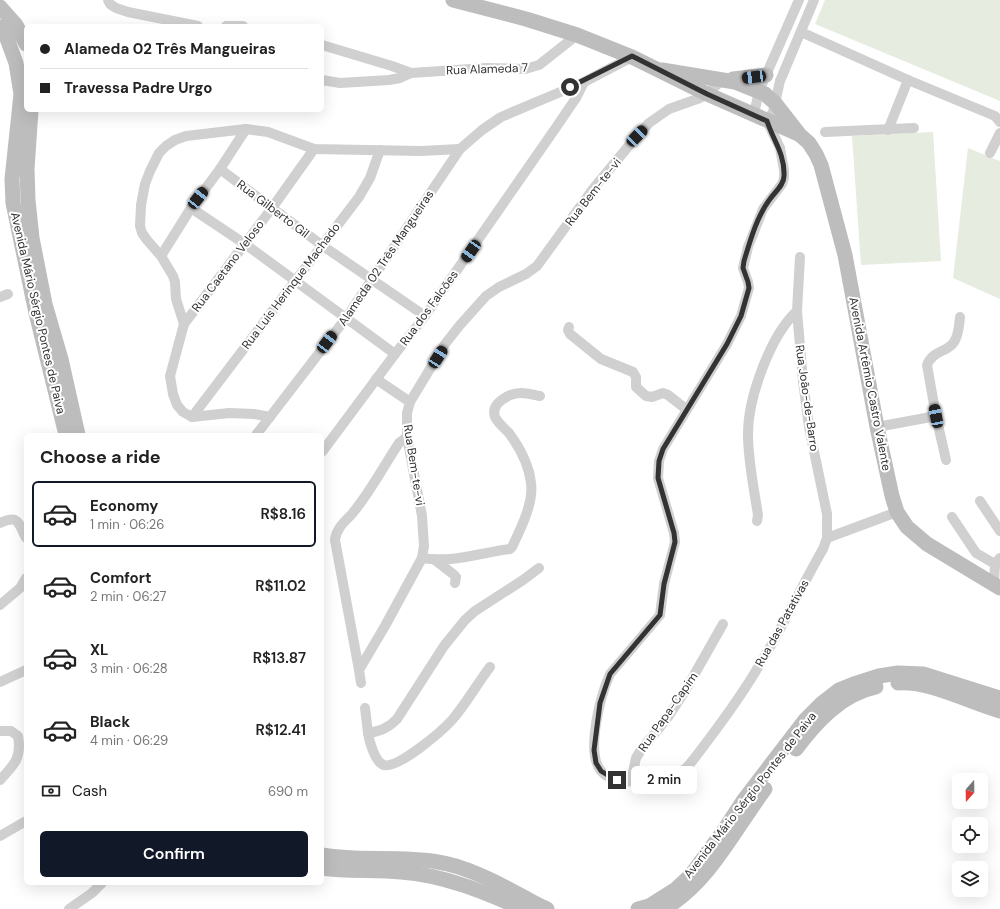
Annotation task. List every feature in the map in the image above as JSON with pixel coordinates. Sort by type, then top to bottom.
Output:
[{"type":"main road","name":"Avenida Artêmio Castro Valente","points":[[453,0],[526,19],[577,35],[632,56],[707,94],[800,135]]},
{"type":"main road","points":[[0,7],[16,25],[24,40]]},
{"type":"main road","name":"Avenida Mário Sérgio Pontes de Paiva","points":[[0,27],[5,33],[16,63],[20,94],[12,179],[13,203],[34,306],[66,433]]},
{"type":"main road","name":"Avenida Artêmio Castro Valente","points":[[662,70],[735,82],[759,91],[775,103],[816,154],[821,165],[845,256],[877,428],[897,512],[907,527],[927,544],[997,586]]},
{"type":"main road","points":[[722,80],[766,75]]},
{"type":"main road","name":"Avenida Mário Sérgio Pontes de Paiva","points":[[31,112],[28,200],[32,238],[45,304],[61,359],[78,433]]},
{"type":"main road","name":"Avenida Mário Sérgio Pontes de Paiva","points":[[638,909],[649,906],[676,889],[691,875],[743,801],[805,720],[821,704],[839,690],[879,676],[898,673],[923,674],[1000,698]]},
{"type":"main road","name":"Avenida Mário Sérgio Pontes de Paiva","points":[[664,909],[674,903],[705,875],[760,795],[805,738],[828,713],[847,698],[871,688],[891,684],[907,683],[924,685],[1000,711]]},
{"type":"main road","points":[[324,855],[405,858],[439,862],[490,880],[547,909]]},
{"type":"main road","points":[[324,868],[339,871],[401,872],[430,876],[479,890],[523,909]]},
{"type":"street","points":[[108,0],[110,4],[116,8],[128,12],[188,24]]},
{"type":"street","points":[[631,781],[617,780],[609,776],[601,771],[596,763],[594,750],[595,734],[600,703],[610,674],[660,615],[664,584],[675,542],[674,533],[657,471],[663,449],[727,344],[741,316],[749,288],[743,268],[748,247],[762,209],[782,184],[784,178],[780,148],[761,117],[759,91],[799,0]]},
{"type":"street","points":[[761,117],[772,116],[780,82],[814,0]]},
{"type":"street","points":[[792,16],[805,21]]},
{"type":"street","points":[[801,32],[908,80],[995,116],[1000,122]]},
{"type":"street","name":"Rua Alameda 7","points":[[411,73],[466,69],[533,68],[539,65],[577,35]]},
{"type":"street","points":[[324,46],[411,73]]},
{"type":"street","name":"Alameda 02 Três Mangueiras","points":[[270,417],[346,318],[460,149],[482,130],[501,117],[584,82],[632,56]]},
{"type":"street","points":[[324,80],[336,82],[389,80],[400,78],[411,73]]},
{"type":"street","points":[[766,75],[780,82]]},
{"type":"street","name":"Rua Bem-te-vi","points":[[359,670],[422,558],[424,546],[422,516],[407,437],[407,413],[410,402],[446,344],[460,325],[486,296],[499,287],[526,274],[537,266],[593,189],[645,127],[669,108],[693,101],[707,94],[722,80]]},
{"type":"street","points":[[888,130],[908,80]]},
{"type":"street","name":"Rua dos Falcões","points":[[324,449],[425,316],[561,121],[576,98],[584,82]]},
{"type":"street","points":[[825,132],[914,128]]},
{"type":"street","points":[[258,433],[270,417],[254,414],[229,413],[192,417],[182,412],[172,394],[170,376],[184,324],[176,300],[175,282],[173,276],[161,256],[142,233],[140,226],[141,205],[145,184],[159,153],[175,140],[186,136],[246,129],[268,132],[314,149],[460,149]]},
{"type":"street","points":[[161,256],[191,208],[220,169],[246,129]]},
{"type":"street","points":[[990,154],[1000,133]]},
{"type":"street","name":"Rua Caetano Veloso","points":[[184,324],[272,208],[314,149]]},
{"type":"street","name":"Rua Luis Herinque Machado","points":[[192,417],[296,282],[359,197],[370,178],[380,150]]},
{"type":"street","name":"Rua Gilberto Gil","points":[[220,169],[323,246],[425,316]]},
{"type":"street","points":[[191,208],[245,244],[395,354]]},
{"type":"street","name":"Rua João-de-Barro","points":[[800,257],[796,311],[808,420],[827,514],[827,538]]},
{"type":"street","points":[[757,521],[758,515],[748,435],[748,420],[764,364],[788,319],[796,311]]},
{"type":"street","points":[[946,460],[927,365],[935,354],[951,346],[955,342],[960,317]]},
{"type":"street","points":[[569,327],[568,330],[570,334],[601,358],[633,372],[636,377],[636,387],[646,396],[652,397],[659,394],[666,394],[686,409]]},
{"type":"street","points":[[376,379],[410,402]]},
{"type":"street","points":[[422,558],[452,560],[510,549],[512,547],[531,502],[532,484],[519,448],[499,423],[495,416],[495,411],[499,402],[515,394],[522,393],[540,396]]},
{"type":"street","points":[[877,428],[936,416]]},
{"type":"street","points":[[361,683],[336,545],[336,534],[339,528],[360,505],[399,443],[407,437]]},
{"type":"street","points":[[980,501],[1000,530]]},
{"type":"street","points":[[827,538],[897,512]]},
{"type":"street","points":[[952,517],[976,553],[998,561],[997,586]]},
{"type":"street","points":[[0,523],[13,519],[17,521],[24,534]]},
{"type":"street","name":"Rua das Patativas","points":[[631,781],[661,779],[680,773],[688,766],[722,722],[760,664],[827,538]]},
{"type":"street","points":[[436,560],[454,574],[456,577],[455,583]]},
{"type":"street","points":[[368,733],[389,727],[397,718],[425,678],[444,646],[465,620],[475,611],[539,568]]},
{"type":"street","points":[[0,605],[20,588],[24,581]]},
{"type":"street","name":"Rua Papa-Capim","points":[[631,781],[636,758],[686,691],[723,624]]},
{"type":"street","points":[[365,708],[371,745],[378,761],[381,764],[389,765],[406,758],[438,735],[452,720],[490,667]]},
{"type":"street","points":[[0,682],[24,671]]},
{"type":"street","points":[[0,731],[11,732],[18,736],[20,747],[18,757],[14,765],[0,780]]},
{"type":"street","points":[[0,836],[24,822]]},
{"type":"street","points":[[69,909],[92,893],[100,885]]},
{"type":"shaded area","points":[[825,0],[1000,0],[1000,101],[815,24]]},
{"type":"shaded area","points":[[933,132],[941,261],[861,265],[852,136]]},
{"type":"shaded area","points":[[968,148],[1000,161],[1000,299],[953,278]]},
{"type":"route","points":[[570,87],[584,82],[632,56],[707,94],[767,121],[780,148],[784,170],[782,184],[762,209],[748,247],[743,268],[749,288],[741,316],[727,344],[663,449],[659,461],[657,471],[658,478],[661,493],[674,533],[675,542],[667,569],[660,615],[610,674],[600,703],[595,734],[594,750],[596,763],[601,771],[617,780]]}]
